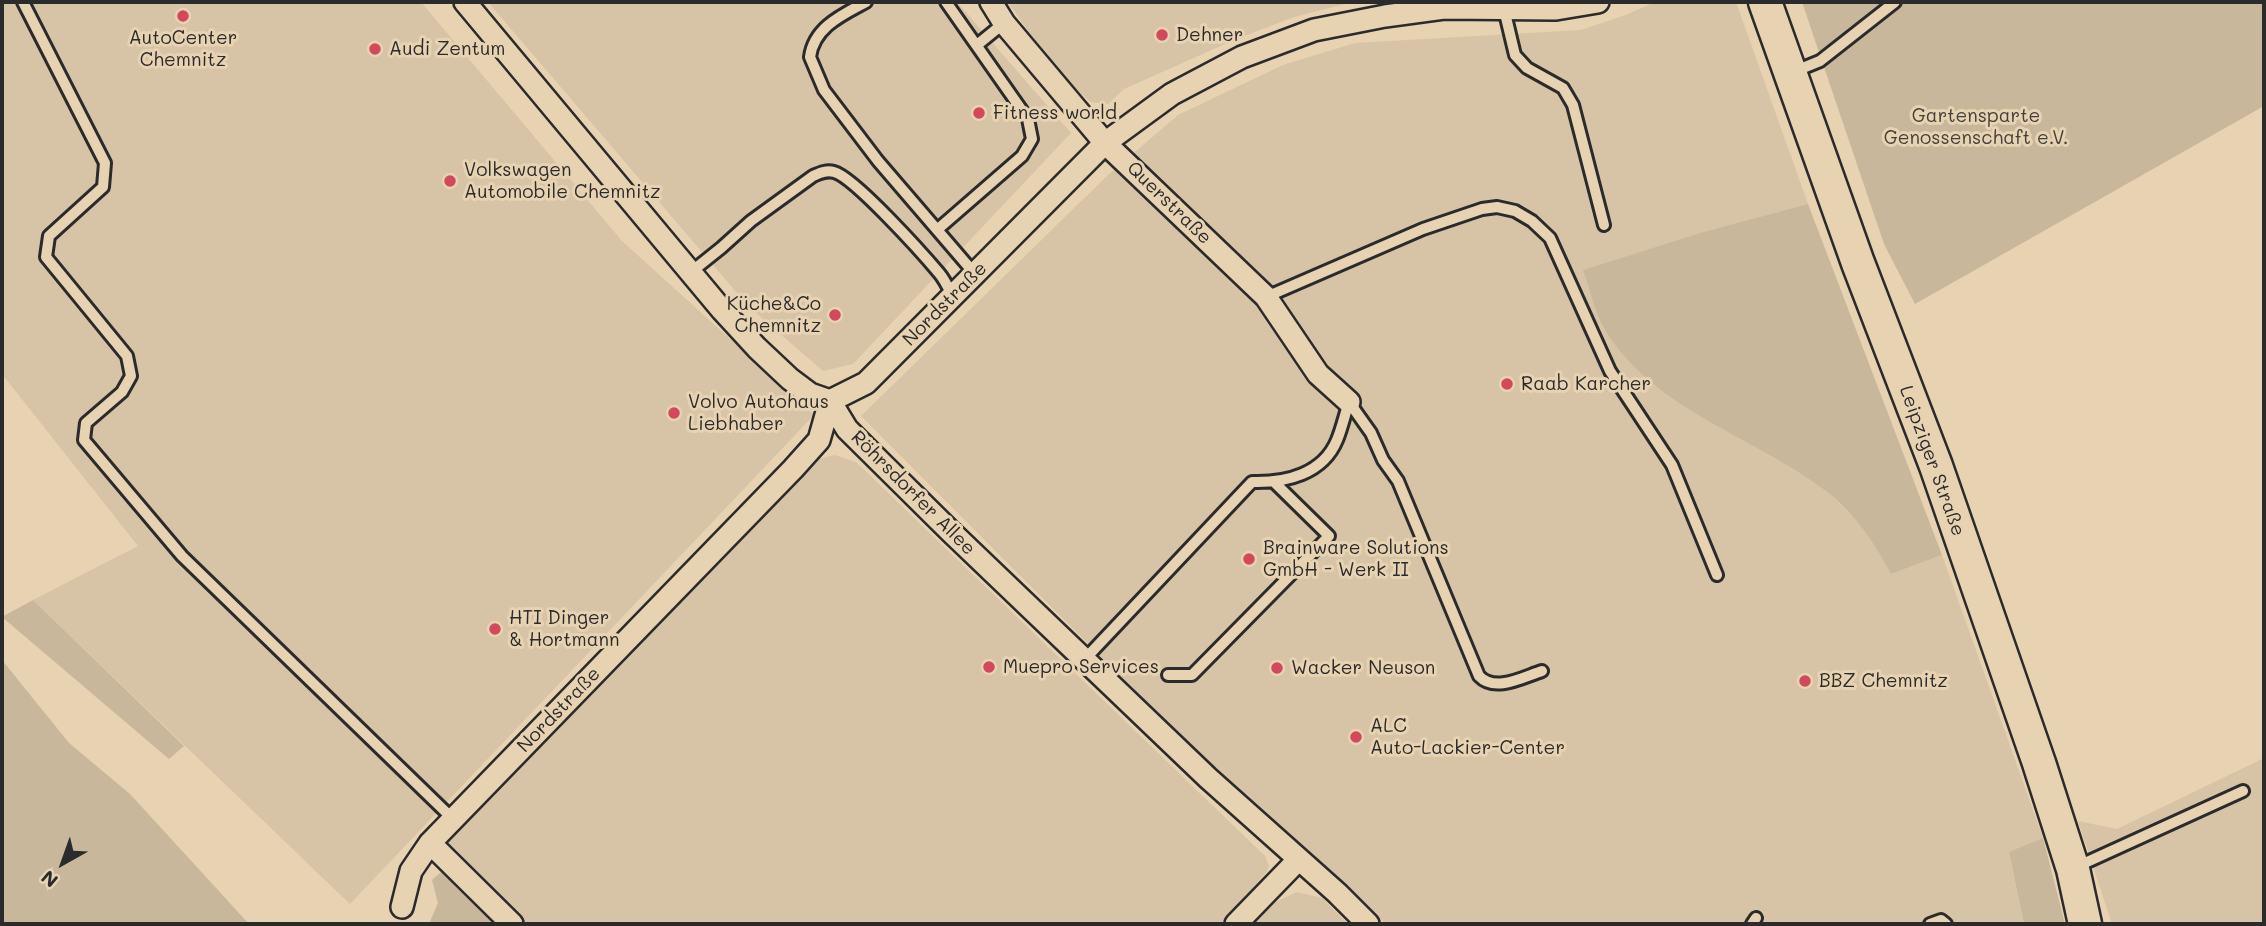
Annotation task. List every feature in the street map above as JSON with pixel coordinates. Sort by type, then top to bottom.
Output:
[{"type":"main road","name":"Leipziger Straße","points":[[1765,2],[1858,263],[1936,466],[2039,763],[2073,869],[2085,924]]},
{"type":"street","points":[[465,2],[757,348],[810,394],[830,401]]},
{"type":"street","name":"Querstraße","points":[[991,2],[1004,23],[1105,143],[1266,297],[1318,374],[1349,402]]},
{"type":"street","name":"Nordstraße","points":[[402,907],[411,871],[430,844],[793,469],[819,440],[830,401],[866,383],[1105,143],[1172,94],[1242,57],[1314,30],[1444,8],[1556,9],[1598,2]]},
{"type":"street","name":"Röhrsdorfer Allee","points":[[830,401],[847,429],[1084,660],[1368,924]]},
{"type":"street","points":[[430,844],[512,924]]},
{"type":"street","points":[[1236,924],[1300,859]]},
{"type":"lane","points":[[23,2],[105,163],[103,187],[49,236],[46,257],[127,356],[131,376],[122,392],[86,423],[84,440],[182,556],[453,819]]},
{"type":"lane","points":[[866,2],[824,27],[817,37],[810,57],[824,90],[878,161],[975,274]]},
{"type":"lane","points":[[938,229],[1023,156],[1032,139],[1028,119],[946,2]]},
{"type":"lane","points":[[1791,74],[1819,61],[1895,2]]},
{"type":"lane","points":[[1504,9],[1515,55],[1527,68],[1563,88],[1573,105],[1604,225]]},
{"type":"lane","points":[[977,46],[1004,23]]},
{"type":"lane","points":[[691,272],[751,221],[813,176],[825,171],[836,172],[855,186],[924,257],[940,275],[953,297]]},
{"type":"lane","points":[[1266,297],[1423,229],[1482,209],[1497,207],[1515,211],[1532,220],[1550,238],[1610,371],[1672,465],[1717,575]]},
{"type":"lane","points":[[1084,660],[1252,482],[1275,483],[1303,475],[1318,464],[1336,443],[1349,402]]},
{"type":"lane","points":[[1349,402],[1371,433],[1383,460],[1398,481],[1479,676],[1484,682],[1502,684],[1542,671]]},
{"type":"lane","points":[[1168,675],[1192,675],[1329,536],[1275,483]]},
{"type":"lane","points":[[2073,869],[2243,791]]},
{"type":"lane","points":[[1930,924],[1941,920],[1946,924]]},
{"type":"shaded area","points":[[2,2],[421,2],[622,241],[814,415],[350,904],[33,600],[138,546],[2,374]]},
{"type":"shaded area","points":[[488,2],[957,2],[1071,133],[853,364],[823,371],[749,307]]},
{"type":"shaded area","points":[[1008,2],[1353,2],[1294,17],[1234,40],[1124,89],[1108,104],[1091,102],[1077,90],[1028,31]]},
{"type":"shaded area","points":[[1655,2],[1736,2],[1808,204],[1703,232],[1584,270],[1604,329],[1829,493],[1875,544],[1891,574],[1942,555],[2043,838],[2009,853],[2024,924],[1386,924],[1196,752],[861,416],[1108,175],[1178,115],[1283,65],[1355,43],[1581,30]]},
{"type":"shaded area","points":[[835,455],[856,462],[1265,856],[1269,866],[1266,873],[1220,924],[525,924],[447,849],[448,843],[469,817],[808,466],[817,459]]},
{"type":"shaded area","points":[[2264,758],[2264,924],[2112,924],[2078,821],[2117,829]]},
{"type":"shaded area","points":[[1297,892],[1322,898],[1348,924],[1253,924],[1276,902]]},
{"type":"green space","name":"Gartensparte Genossenschaft e.V.","points":[[1802,2],[2264,2],[2264,106],[1915,304],[1884,244]]},
{"type":"green space","points":[[1808,204],[1942,555],[1891,574],[1863,529],[1826,491],[1707,420],[1650,382],[1626,358],[1605,330],[1595,309],[1583,270],[1703,232]]},
{"type":"green space","points":[[33,600],[184,746],[169,759],[2,617]]},
{"type":"green space","points":[[2,660],[69,743],[130,794],[249,924],[2,924]]},
{"type":"green space","points":[[2043,838],[2065,924],[2024,924],[2009,852]]},
{"type":"green space","points":[[441,872],[494,924],[429,924],[438,903],[432,880]]},
{"type":"place","name":"AutoCenter Chemnitz","points":[[183,16]]},
{"type":"place","name":"Dehner","points":[[1162,35]]},
{"type":"place","name":"Audi Zentum","points":[[375,49]]},
{"type":"place","name":"Fitness world","points":[[979,113]]},
{"type":"place","name":"Volkswagen Automobile Chemnitz","points":[[450,181]]},
{"type":"place","name":"Küche&Co Chemnitz","points":[[835,315]]},
{"type":"place","name":"Raab Karcher","points":[[1507,384]]},
{"type":"place","name":"Volvo Autohaus Liebhaber","points":[[674,413]]},
{"type":"place","name":"Brainware Solutions GmbH - Werk II","points":[[1249,559]]},
{"type":"place","name":"HTI Dinger & Hortmann","points":[[495,629]]},
{"type":"place","name":"Muepro Services","points":[[989,667]]},
{"type":"place","name":"Wacker Neuson","points":[[1277,668]]},
{"type":"place","name":"BBZ Chemnitz","points":[[1805,681]]},
{"type":"place","name":"ALC Auto-Lackier-Center","points":[[1356,737]]}]
